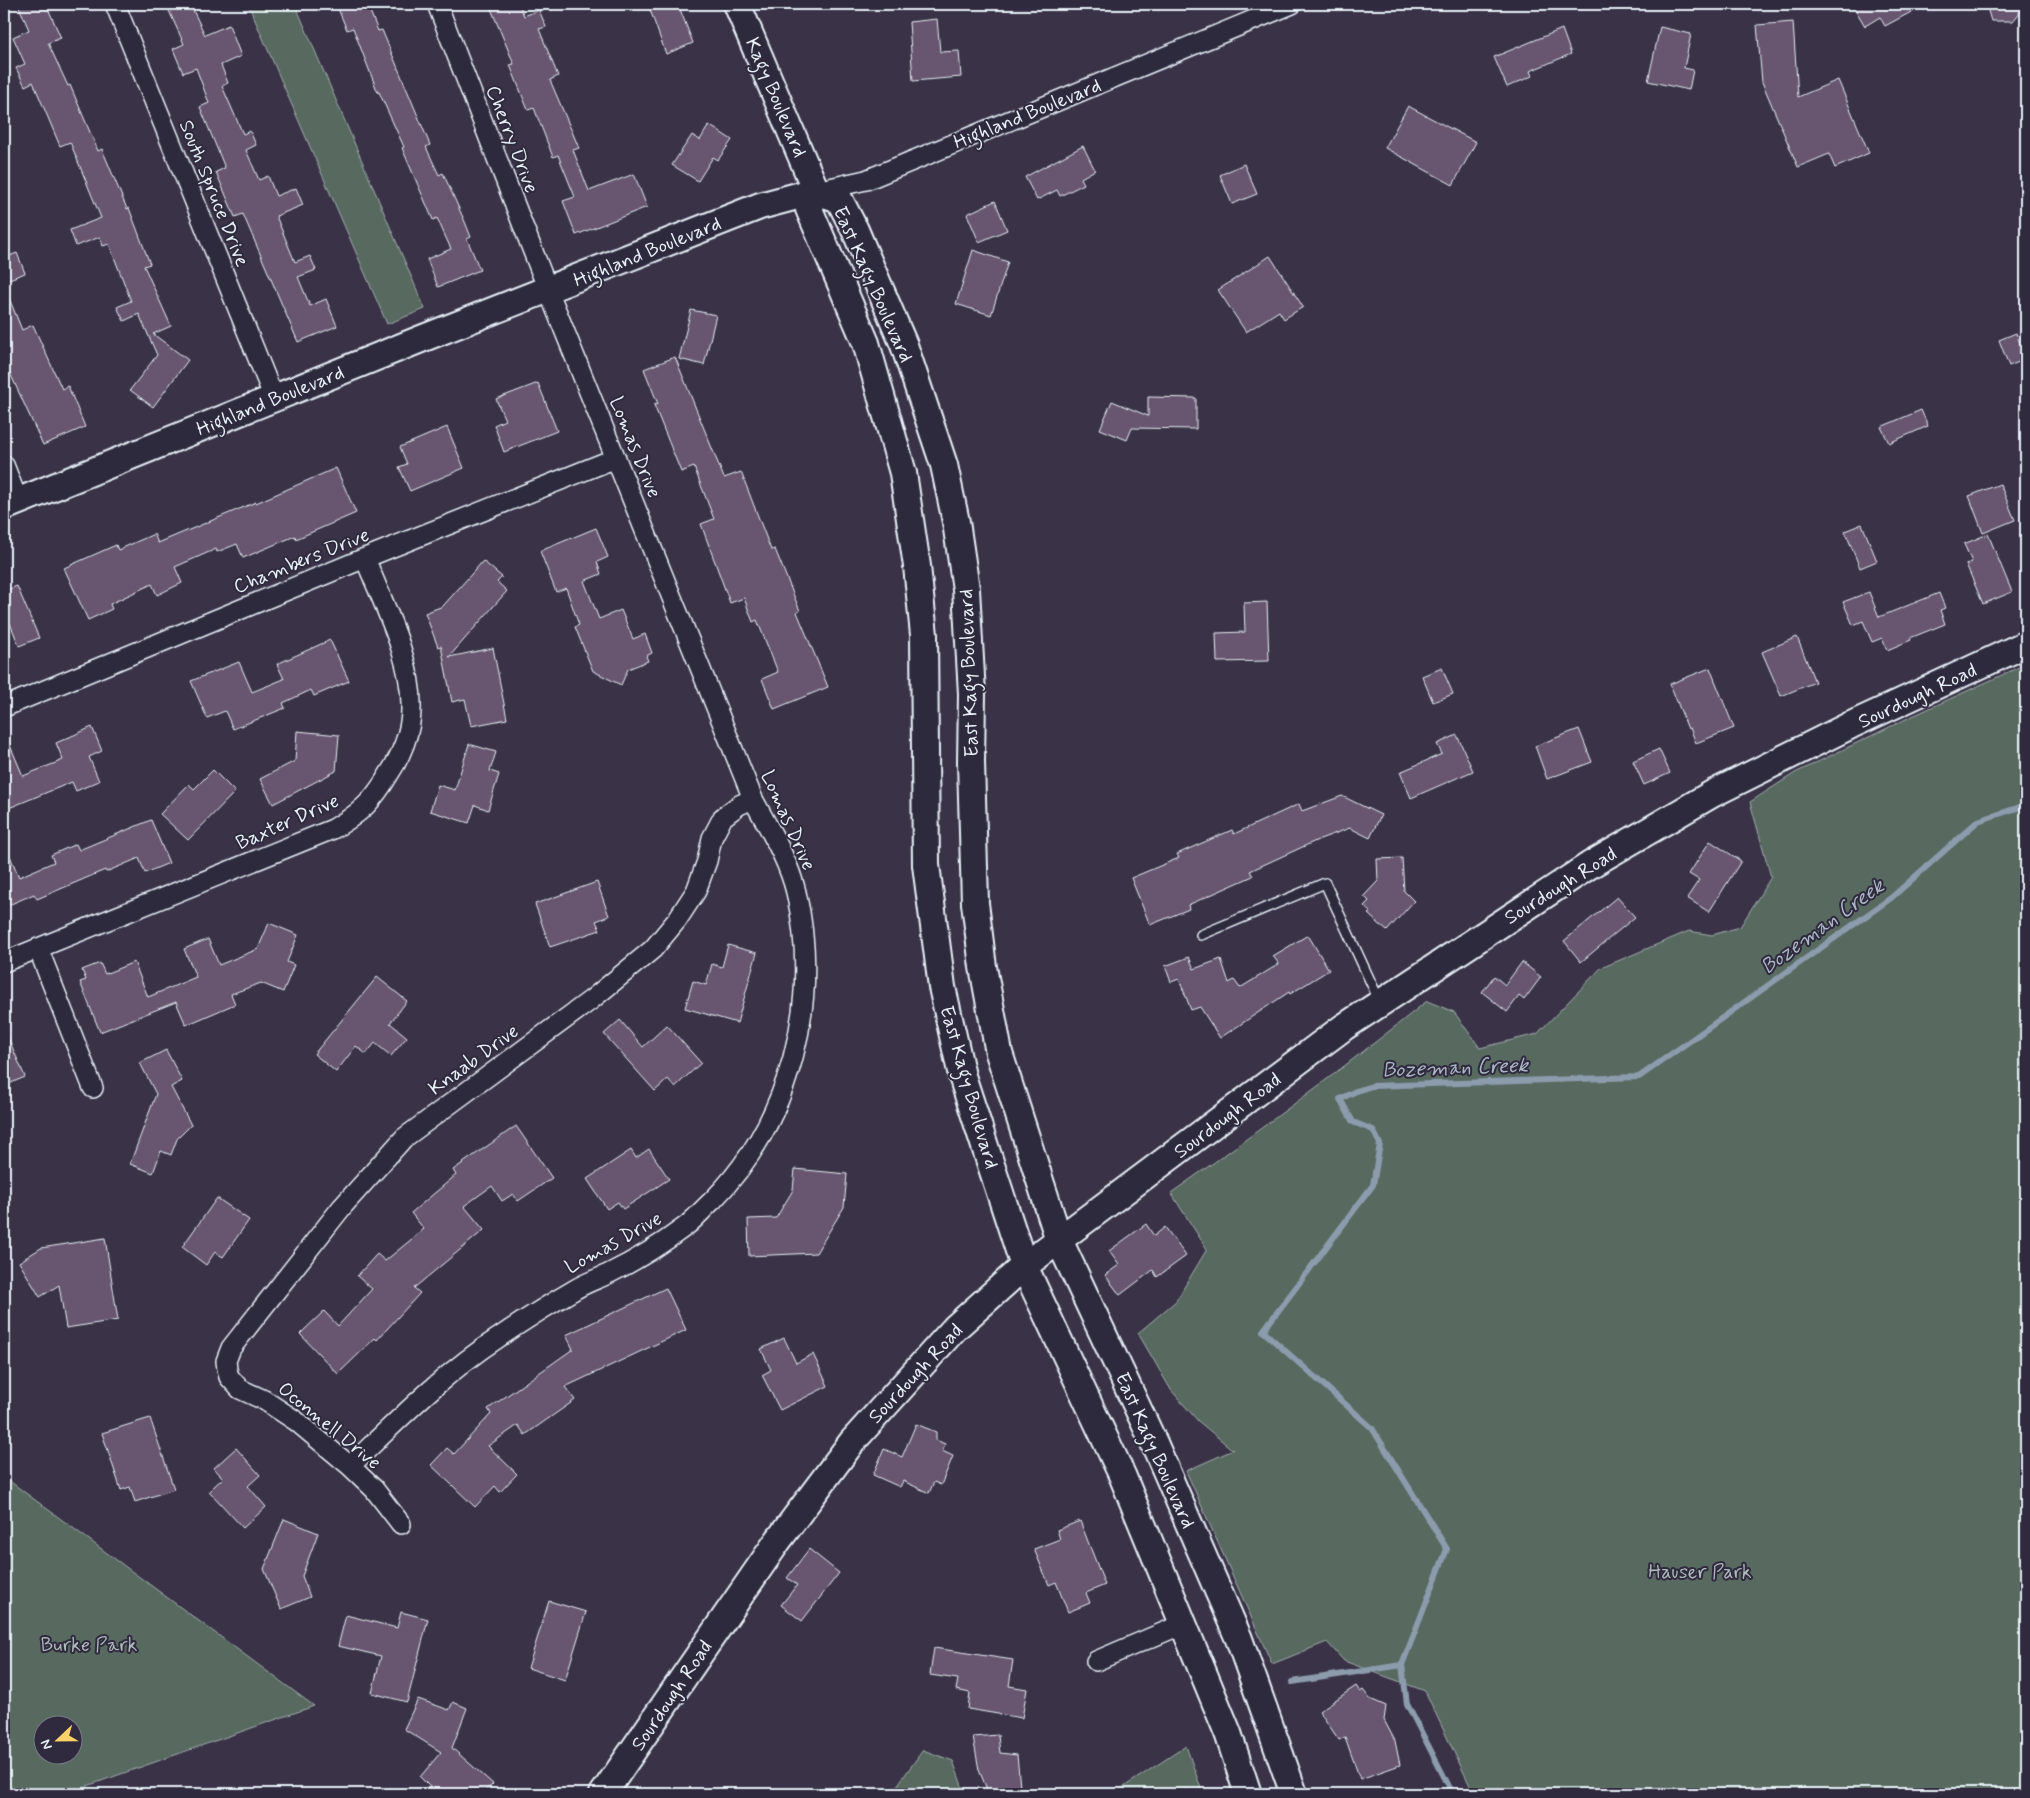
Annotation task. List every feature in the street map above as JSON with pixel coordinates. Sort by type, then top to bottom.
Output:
[{"type":"main road","name":"Kagy Boulevard","points":[[737,4],[816,191]]},
{"type":"main road","name":"Highland Boulevard","points":[[11,504],[760,206],[816,191]]},
{"type":"main road","name":"East Kagy Boulevard","points":[[1248,1794],[1228,1734],[1122,1475],[1024,1266],[962,1076],[942,987],[926,865],[924,635],[917,566],[903,473],[866,344],[810,209],[816,191],[839,199],[855,230],[904,345],[944,465],[956,522],[966,589],[972,694],[971,762],[975,903],[983,967],[999,1053],[1059,1240],[1154,1442],[1239,1639],[1294,1794]]},
{"type":"main road","name":"Sourdough Road","points":[[603,1794],[777,1542],[852,1442],[955,1328],[1024,1266],[1344,1027],[1590,864],[1712,794],[1851,725],[2026,644]]},
{"type":"street","name":"South Spruce Drive","points":[[114,4],[274,398]]},
{"type":"street","name":"Cherry Drive","points":[[437,4],[548,290]]},
{"type":"street","name":"Highland Boulevard","points":[[816,191],[866,180],[1292,4]]},
{"type":"street","name":"Lomas Drive","points":[[350,1466],[431,1389],[496,1339],[576,1289],[642,1256],[688,1225],[726,1187],[746,1161],[762,1135],[775,1110],[786,1081],[802,1019],[805,984],[804,946],[796,892],[788,866],[754,799],[548,290]]},
{"type":"street","name":"Chambers Drive","points":[[4,707],[365,558],[616,458]]},
{"type":"street","points":[[4,464],[11,504]]},
{"type":"street","name":"Baxter Drive","points":[[4,962],[334,829],[356,816],[376,795],[396,764],[407,733],[411,710],[409,681],[399,644],[365,558]]},
{"type":"street","name":"Knaab Drive","points":[[227,1369],[226,1361],[231,1348],[242,1332],[342,1207],[404,1138],[591,1000],[653,949],[677,920],[696,891],[707,861],[712,838],[723,817],[739,805],[754,799]]},
{"type":"street","points":[[38,948],[93,1088]]},
{"type":"street","name":"Oconnell Drive","points":[[227,1369],[229,1377],[240,1389],[264,1400],[296,1421],[350,1466],[374,1489],[401,1524]]},
{"type":"street","points":[[1096,1661],[1183,1624]]},
{"type":"lane","points":[[1201,935],[1325,883],[1380,1003]]},
{"type":"green space","points":[[248,4],[295,4],[425,309],[387,324]]},
{"type":"green space","name":"Hauser Park","points":[[2026,664],[2026,1794],[1474,1794],[1425,1691],[1344,1661],[1327,1642],[1272,1664],[1186,1471],[1233,1450],[1198,1421],[1171,1390],[1138,1333],[1176,1301],[1207,1249],[1171,1193],[1301,1099],[1427,1001],[1454,1012],[1480,1048],[1537,1034],[1601,968],[1689,931],[1712,935],[1740,927],[1771,877],[1750,802],[1795,773]]},
{"type":"green space","name":"Burke Park","points":[[4,1477],[314,1706],[87,1786],[90,1794],[4,1794]]},
{"type":"green space","points":[[1186,1746],[1203,1794],[1113,1794]]},
{"type":"green space","points":[[923,1750],[953,1761],[965,1794],[891,1794]]},
{"type":"building","points":[[18,4],[46,4],[61,38],[48,43],[68,86],[70,85],[98,151],[102,149],[127,209],[129,208],[150,264],[144,266],[171,326],[153,334],[188,360],[153,407],[130,390],[157,355],[139,314],[124,321],[117,307],[131,301],[109,244],[103,246],[100,237],[76,246],[70,230],[101,218],[70,142],[60,146],[33,82],[25,86],[16,68],[25,64],[13,37],[29,30]]},
{"type":"building","points":[[166,4],[190,4],[205,35],[229,25],[241,56],[221,65],[228,83],[222,86],[243,134],[250,131],[256,145],[246,150],[259,180],[268,176],[276,196],[296,188],[303,205],[276,216],[295,262],[310,256],[316,270],[298,277],[310,306],[326,299],[337,326],[298,342],[243,214],[235,217],[216,172],[225,168],[200,107],[209,103],[196,68],[183,73],[173,49],[184,44]]},
{"type":"building","points":[[336,4],[367,4],[378,31],[382,30],[430,145],[426,147],[439,175],[443,173],[465,222],[471,237],[467,239],[480,270],[438,287],[427,259],[451,249],[437,218],[433,220],[402,148],[404,147],[378,93],[353,28],[347,30]]},
{"type":"building","points":[[489,4],[519,4],[524,16],[539,10],[546,27],[539,29],[558,76],[550,80],[579,148],[573,150],[589,191],[634,174],[647,207],[576,235],[563,201],[575,197],[558,155],[553,157],[534,108],[528,110],[510,65],[514,64]]},
{"type":"building","points":[[658,4],[678,4],[693,43],[666,54],[649,7]]},
{"type":"building","points":[[1852,4],[1926,4],[1885,26],[1880,17],[1865,26]]},
{"type":"building","points":[[1986,4],[2026,5],[2013,21],[1991,21]]},
{"type":"building","points":[[937,19],[940,52],[959,51],[961,77],[913,81],[909,22]]},
{"type":"building","points":[[1793,22],[1798,97],[1838,80],[1869,153],[1835,168],[1829,154],[1798,167],[1762,82],[1757,25]]},
{"type":"building","points":[[1660,27],[1691,34],[1684,68],[1693,70],[1689,90],[1648,81]]},
{"type":"building","points":[[1562,29],[1571,54],[1530,71],[1532,76],[1507,87],[1494,57]]},
{"type":"building","points":[[1408,106],[1476,142],[1453,185],[1385,148]]},
{"type":"building","points":[[709,125],[732,140],[718,160],[713,157],[698,181],[672,165],[692,135],[700,140]]},
{"type":"building","points":[[1083,146],[1095,170],[1081,178],[1084,184],[1060,196],[1057,190],[1037,200],[1025,177]]},
{"type":"building","points":[[1244,164],[1257,194],[1232,204],[1220,175]]},
{"type":"building","points":[[995,201],[1007,230],[979,242],[967,214]]},
{"type":"building","points":[[973,250],[1008,262],[991,315],[956,304]]},
{"type":"building","points":[[17,253],[25,273],[4,281],[4,258]]},
{"type":"building","points":[[1270,256],[1303,307],[1284,319],[1279,311],[1246,332],[1218,290]]},
{"type":"building","points":[[4,286],[22,330],[33,325],[62,389],[68,386],[85,427],[43,445],[4,360]]},
{"type":"building","points":[[691,310],[716,315],[704,365],[679,359]]},
{"type":"building","points":[[2016,333],[2026,359],[2009,366],[1999,340]]},
{"type":"building","points":[[675,357],[724,478],[741,472],[771,550],[775,549],[800,611],[797,612],[828,687],[774,709],[762,679],[778,672],[757,620],[753,622],[744,598],[730,603],[701,524],[714,519],[694,467],[681,472],[654,405],[658,404],[644,369]]},
{"type":"building","points":[[538,383],[557,431],[504,452],[494,425],[505,420],[496,399]]},
{"type":"building","points":[[1148,397],[1196,398],[1196,429],[1132,428],[1127,440],[1100,429],[1112,401],[1148,416]]},
{"type":"building","points":[[1921,410],[1928,426],[1889,443],[1881,427]]},
{"type":"building","points":[[447,427],[464,468],[410,491],[399,467],[407,464],[400,447]]},
{"type":"building","points":[[336,468],[356,513],[296,539],[295,536],[243,558],[237,544],[217,552],[216,549],[175,567],[182,583],[157,595],[152,584],[110,604],[112,609],[88,620],[64,568],[116,545],[118,550],[154,534],[158,543]]},
{"type":"building","points":[[2000,484],[2015,520],[1983,533],[1969,496]]},
{"type":"building","points":[[1862,524],[1877,561],[1860,568],[1845,531]]},
{"type":"building","points":[[596,528],[608,557],[597,562],[601,574],[584,581],[599,619],[621,610],[633,639],[645,634],[652,653],[646,656],[648,661],[628,669],[621,685],[593,671],[575,627],[579,625],[566,588],[556,592],[540,551]]},
{"type":"building","points":[[1988,534],[2012,592],[1983,604],[1966,564],[1972,562],[1964,544]]},
{"type":"building","points":[[483,561],[502,577],[497,582],[507,591],[449,657],[493,648],[507,719],[471,726],[465,699],[452,702],[441,646],[438,647],[425,613],[443,606]]},
{"type":"building","points":[[17,586],[39,638],[19,646],[4,608],[4,591]]},
{"type":"building","points":[[1869,592],[1879,617],[1939,593],[1945,608],[1940,610],[1945,624],[1910,638],[1911,640],[1887,650],[1882,638],[1872,642],[1863,621],[1853,625],[1843,602]]},
{"type":"building","points":[[1267,602],[1269,661],[1217,662],[1216,633],[1245,632],[1244,603]]},
{"type":"building","points":[[1797,637],[1815,682],[1781,696],[1762,652]]},
{"type":"building","points":[[330,640],[349,681],[314,696],[311,690],[283,703],[285,708],[233,729],[225,711],[207,718],[191,681],[239,662],[252,692],[284,679],[277,664]]},
{"type":"building","points":[[1442,668],[1453,694],[1433,702],[1422,676]]},
{"type":"building","points":[[1710,668],[1734,728],[1696,743],[1690,728],[1688,729],[1670,684]]},
{"type":"building","points":[[92,727],[102,751],[89,757],[99,781],[76,791],[72,782],[4,810],[4,731],[23,776],[63,760],[56,743]]},
{"type":"building","points":[[1579,729],[1592,762],[1547,779],[1535,746]]},
{"type":"building","points":[[297,731],[339,735],[336,771],[273,804],[260,779],[295,761]]},
{"type":"building","points":[[1457,735],[1473,771],[1411,798],[1400,772],[1442,754],[1437,744]]},
{"type":"building","points":[[469,744],[496,752],[490,771],[499,774],[488,810],[475,805],[469,823],[430,811],[438,785],[455,790]]},
{"type":"building","points":[[1659,749],[1670,773],[1644,785],[1633,761]]},
{"type":"building","points":[[213,770],[235,792],[188,840],[160,814],[189,784],[194,789]]},
{"type":"building","points":[[1342,796],[1381,815],[1370,838],[1350,828],[1320,839],[1250,871],[1253,876],[1188,905],[1189,909],[1150,925],[1131,878],[1179,858],[1177,854],[1232,830],[1234,834],[1299,804],[1302,811]]},
{"type":"building","points":[[151,820],[169,863],[145,873],[139,858],[106,872],[105,870],[37,899],[34,894],[4,907],[4,842],[19,877],[54,862],[51,855],[76,844],[79,850]]},
{"type":"building","points":[[1710,841],[1741,861],[1709,912],[1687,898],[1699,880],[1689,874]]},
{"type":"building","points":[[1402,858],[1404,891],[1414,901],[1387,931],[1368,914],[1371,912],[1364,906],[1369,901],[1364,896],[1378,881],[1377,859]]},
{"type":"building","points":[[597,882],[609,916],[596,921],[600,930],[550,947],[535,904]]},
{"type":"building","points":[[1617,897],[1635,917],[1581,962],[1564,941]]},
{"type":"building","points":[[269,923],[298,935],[287,962],[294,965],[283,992],[261,983],[231,994],[235,1004],[186,1025],[176,1002],[100,1032],[80,982],[86,980],[82,970],[100,963],[105,974],[134,962],[148,997],[196,977],[184,949],[208,939],[219,965],[258,949]]},
{"type":"building","points":[[1308,935],[1329,970],[1290,994],[1289,992],[1220,1038],[1200,1007],[1191,1010],[1179,979],[1171,982],[1165,966],[1189,957],[1194,969],[1221,959],[1229,983],[1234,980],[1240,988],[1279,964],[1273,956]]},
{"type":"building","points":[[728,945],[757,953],[737,1023],[685,1008],[693,981],[706,985],[712,964],[722,967]]},
{"type":"building","points":[[1522,962],[1541,977],[1524,1000],[1519,996],[1507,1012],[1482,992],[1494,976],[1505,985]]},
{"type":"building","points":[[377,977],[407,1001],[390,1023],[407,1037],[391,1056],[375,1043],[366,1054],[356,1046],[336,1072],[314,1054]]},
{"type":"building","points":[[620,1020],[643,1047],[667,1025],[701,1063],[675,1087],[668,1079],[655,1091],[604,1034]]},
{"type":"building","points":[[4,1028],[25,1077],[4,1086]]},
{"type":"building","points":[[166,1050],[182,1081],[171,1087],[191,1125],[177,1139],[171,1155],[161,1151],[153,1173],[130,1164],[156,1094],[140,1063]]},
{"type":"building","points":[[516,1126],[552,1178],[518,1201],[513,1194],[502,1201],[492,1186],[464,1206],[484,1230],[414,1288],[420,1293],[377,1340],[375,1338],[338,1374],[300,1334],[324,1311],[338,1326],[372,1289],[357,1276],[377,1254],[385,1261],[424,1229],[411,1213],[456,1175],[453,1170]]},
{"type":"building","points":[[649,1149],[669,1179],[623,1209],[618,1202],[607,1209],[587,1179],[631,1150],[636,1158]]},
{"type":"building","points":[[795,1169],[847,1174],[844,1207],[816,1253],[749,1256],[748,1219],[776,1218],[793,1190]]},
{"type":"building","points":[[217,1198],[249,1220],[223,1257],[215,1252],[206,1265],[182,1247]]},
{"type":"building","points":[[1146,1224],[1154,1236],[1165,1227],[1186,1256],[1157,1277],[1153,1270],[1120,1295],[1105,1275],[1119,1265],[1109,1251]]},
{"type":"building","points":[[105,1238],[118,1320],[66,1328],[59,1285],[40,1297],[19,1262],[41,1248]]},
{"type":"building","points":[[666,1288],[686,1330],[565,1387],[575,1400],[525,1435],[518,1425],[488,1446],[517,1474],[500,1492],[495,1486],[475,1507],[431,1465],[447,1448],[454,1454],[491,1414],[488,1409],[573,1349],[566,1335]]},
{"type":"building","points":[[784,1338],[796,1363],[813,1354],[828,1386],[780,1410],[762,1375],[771,1370],[761,1349]]},
{"type":"building","points":[[150,1418],[174,1489],[135,1502],[130,1487],[121,1490],[102,1433]]},
{"type":"building","points":[[916,1424],[936,1432],[936,1440],[945,1444],[942,1451],[953,1456],[941,1485],[934,1482],[929,1493],[903,1481],[900,1487],[873,1475],[884,1449],[902,1457]]},
{"type":"building","points":[[236,1448],[260,1475],[248,1486],[266,1507],[243,1528],[209,1491],[223,1478],[214,1468]]},
{"type":"building","points":[[284,1519],[318,1533],[302,1576],[310,1597],[281,1609],[264,1569]]},
{"type":"building","points":[[1080,1521],[1105,1585],[1086,1593],[1090,1603],[1068,1612],[1056,1582],[1049,1585],[1034,1549],[1060,1539],[1057,1530]]},
{"type":"building","points":[[809,1549],[839,1573],[802,1621],[781,1605],[797,1585],[787,1578]]},
{"type":"building","points":[[549,1601],[586,1612],[565,1680],[528,1668]]},
{"type":"building","points":[[401,1612],[428,1619],[407,1702],[372,1693],[381,1656],[338,1646],[346,1615],[397,1628]]},
{"type":"building","points":[[934,1648],[1013,1660],[1009,1686],[1027,1689],[1022,1718],[968,1709],[970,1693],[956,1690],[958,1679],[930,1675]]},
{"type":"building","points":[[1356,1686],[1360,1692],[1363,1690],[1370,1699],[1386,1706],[1384,1720],[1395,1741],[1400,1765],[1360,1779],[1345,1737],[1339,1740],[1319,1711]]},
{"type":"building","points":[[418,1699],[449,1710],[453,1702],[467,1708],[452,1748],[493,1784],[482,1794],[437,1794],[420,1777],[441,1752],[404,1729]]},
{"type":"building","points":[[998,1735],[1000,1753],[1017,1755],[1020,1787],[1010,1788],[1011,1794],[989,1794],[979,1770],[973,1737]]},
{"type":"waterway","name":"Bozeman Creek","points":[[1453,1794],[1407,1704],[1402,1665],[1447,1549],[1372,1428],[1263,1331],[1373,1185],[1380,1144],[1373,1130],[1353,1122],[1340,1099],[1372,1086],[1639,1077],[1891,898],[1978,821],[2026,805]]},
{"type":"waterway","name":"Bozeman Creek","points":[[1292,1682],[1402,1665]]}]
